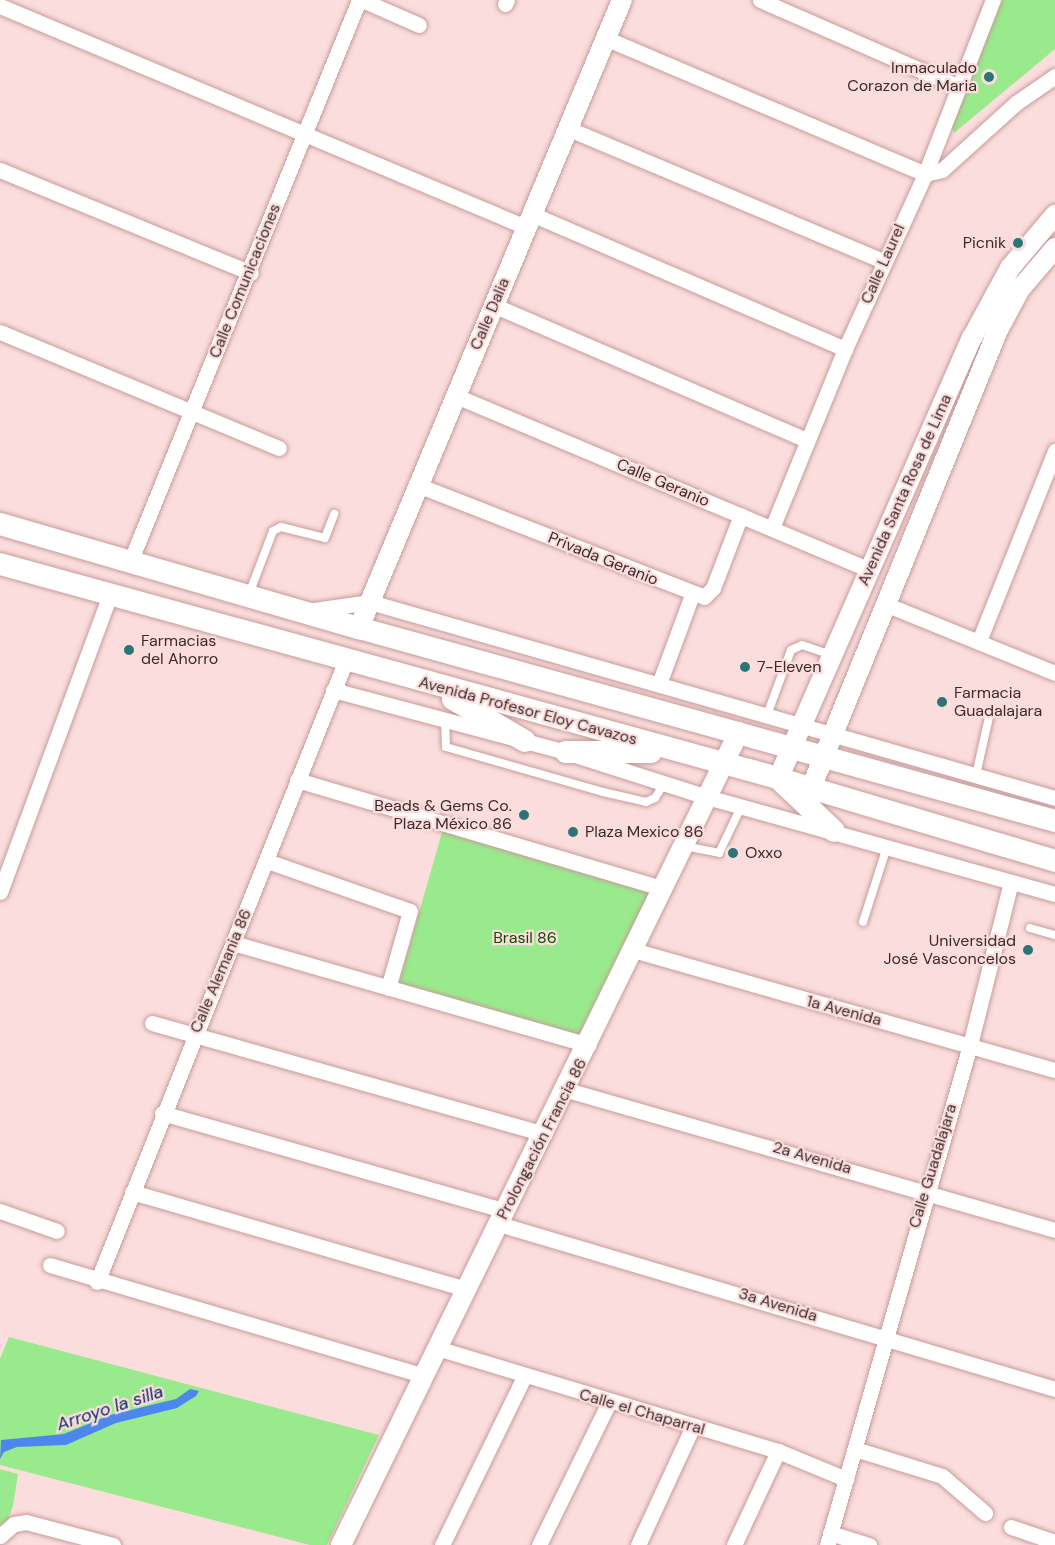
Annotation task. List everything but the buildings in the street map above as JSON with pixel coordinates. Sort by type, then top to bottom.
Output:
[{"type":"main road","points":[[0,524],[359,628],[1055,821]]},
{"type":"main road","name":"Avenida Profesor Eloy Cavazos","points":[[0,564],[431,685],[724,763],[1055,861]]},
{"type":"main road","points":[[431,685],[525,741]]},
{"type":"main road","points":[[566,752],[677,751]]},
{"type":"main road","points":[[778,779],[834,831]]},
{"type":"street","points":[[361,0],[419,26]]},
{"type":"street","name":"Calle Comunicaciones","points":[[130,562],[190,412],[251,273],[302,135],[361,0]]},
{"type":"street","name":"Calle Dalia","points":[[359,628],[531,222],[622,0]]},
{"type":"street","points":[[760,0],[957,86]]},
{"type":"street","name":"Calle Laurel","points":[[772,528],[845,349],[925,174],[957,86],[993,0]]},
{"type":"street","points":[[0,6],[302,135],[531,222],[845,349]]},
{"type":"street","points":[[605,38],[925,174],[942,170],[1016,103],[1055,76]]},
{"type":"street","points":[[569,129],[884,261]]},
{"type":"street","points":[[0,170],[251,273]]},
{"type":"street","name":"Avenida Santa Rosa de Lima","points":[[778,779],[992,300],[1016,260],[1055,215]]},
{"type":"street","name":"Avenida Santa Rosa de Lima","points":[[811,788],[822,755],[998,330],[1020,289],[1052,258]]},
{"type":"street","points":[[494,305],[806,440]]},
{"type":"street","points":[[0,332],[279,448]]},
{"type":"street","name":"Calle Geranio","points":[[456,396],[870,570]]},
{"type":"street","points":[[979,641],[1055,451]]},
{"type":"street","name":"Privada Geranio","points":[[420,486],[692,595]]},
{"type":"street","points":[[659,684],[692,595],[704,597],[713,588],[741,515]]},
{"type":"street","points":[[0,892],[110,594]]},
{"type":"street","points":[[304,611],[370,602],[1055,798]]},
{"type":"street","points":[[885,604],[1055,673]]},
{"type":"street","name":"Calle Alemania 86","points":[[97,1282],[162,1113],[267,861],[346,660]]},
{"type":"street","points":[[333,690],[566,752],[666,781],[707,796],[1055,894]]},
{"type":"street","name":"Prolongación Francia 86","points":[[341,1545],[465,1290],[567,1090],[662,888],[739,732]]},
{"type":"street","points":[[297,780],[662,888]]},
{"type":"street","points":[[267,861],[411,913],[388,988]]},
{"type":"street","name":"Calle Guadalajara","points":[[829,1539],[925,1190],[970,1044],[1011,882]]},
{"type":"street","points":[[233,943],[589,1045]]},
{"type":"street","name":"1a Avenida","points":[[633,950],[970,1044],[1055,1071]]},
{"type":"street","points":[[152,1023],[545,1134]]},
{"type":"street","name":"2a Avenida","points":[[567,1090],[925,1190],[1055,1230]]},
{"type":"street","name":"3a Avenida","points":[[162,1113],[1055,1389]]},
{"type":"street","points":[[132,1192],[465,1290]]},
{"type":"street","points":[[0,1211],[57,1232]]},
{"type":"street","points":[[50,1265],[97,1282],[424,1376]]},
{"type":"street","name":"Calle el Chaparral","points":[[437,1348],[524,1377],[778,1451],[846,1479]]},
{"type":"street","points":[[442,1545],[524,1377]]},
{"type":"street","points":[[539,1545],[609,1402]]},
{"type":"street","points":[[638,1545],[693,1426]]},
{"type":"street","points":[[855,1449],[942,1476],[985,1513]]},
{"type":"street","points":[[734,1545],[778,1451]]},
{"type":"street","points":[[0,1536],[14,1524],[26,1522],[113,1545]]},
{"type":"street","points":[[1011,1527],[1055,1542]]},
{"type":"street","points":[[829,1539],[869,1545]]},
{"type":"lane","points":[[248,595],[273,531],[281,528],[326,538],[334,514]]},
{"type":"lane","points":[[767,715],[791,650],[802,645],[833,655]]},
{"type":"lane","points":[[976,775],[990,713]]},
{"type":"lane","points":[[445,719],[446,747],[603,792],[646,802],[655,798],[666,781]]},
{"type":"lane","points":[[683,845],[719,853],[742,805]]},
{"type":"lane","points":[[863,922],[888,846]]},
{"type":"lane","points":[[1030,928],[1055,935]]},
{"type":"green space","points":[[1001,0],[1055,0],[1055,49],[954,133],[952,127]]},
{"type":"green space","name":"Brasil 86","points":[[443,829],[654,890],[583,1041],[398,986]]},
{"type":"green space","points":[[9,1337],[379,1435],[327,1545],[310,1545],[0,1465],[0,1359]]},
{"type":"green space","points":[[0,1469],[18,1474],[13,1506],[0,1542]]},
{"type":"water","points":[[190,1389],[199,1391],[196,1396],[177,1408],[116,1423],[66,1445],[17,1447],[4,1452],[0,1459],[1,1440],[64,1434],[110,1415],[176,1399]]},
{"type":"place","name":"Inmaculado Corazon de Maria","points":[[989,77]]},
{"type":"place","name":"Picnik","points":[[1018,243]]},
{"type":"place","name":"Farmacias del Ahorro","points":[[129,650]]},
{"type":"place","name":"7-Eleven","points":[[745,667]]},
{"type":"place","name":"Farmacia Guadalajara","points":[[942,702]]},
{"type":"place","name":"Beads & Gems Co. Plaza México 86","points":[[524,815]]},
{"type":"place","name":"Plaza Mexico 86","points":[[573,832]]},
{"type":"place","name":"Oxxo","points":[[733,853]]},
{"type":"place","name":"Universidad José Vasconcelos","points":[[1028,950]]},
{"type":"water label","name":"Arroyo la silla","points":[[110,1408]]}]
